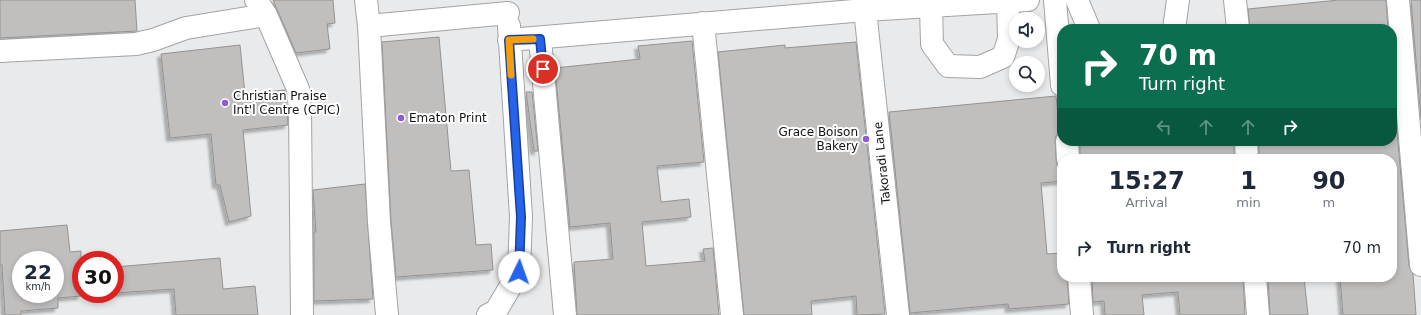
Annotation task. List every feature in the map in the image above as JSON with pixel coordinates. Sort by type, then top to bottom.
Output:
[{"type":"street","points":[[366,0],[369,26],[379,222],[387,315]]},
{"type":"street","points":[[1055,0],[1057,24]]},
{"type":"street","points":[[1077,0],[1088,24]]},
{"type":"street","points":[[1175,24],[1178,0]]},
{"type":"street","points":[[1235,0],[1237,24]]},
{"type":"street","points":[[1398,0],[1421,266]]},
{"type":"street","points":[[509,40],[540,39],[703,23],[865,10],[908,4],[931,7],[1018,1],[1009,40],[1003,57],[980,67],[948,66],[932,44],[931,7]]},
{"type":"street","points":[[0,51],[136,44],[261,7],[298,89],[300,110],[302,315]]},
{"type":"street","points":[[369,26],[508,7],[521,217],[519,272],[496,311],[488,315]]},
{"type":"street","name":"Takoradi Lane","points":[[865,10],[898,315]]},
{"type":"street","points":[[703,23],[732,315]]},
{"type":"street","points":[[540,39],[565,315]]},
{"type":"street","points":[[1079,282],[1082,315]]},
{"type":"street","points":[[1255,282],[1258,315]]},
{"type":"building","points":[[0,0],[135,0],[137,31],[0,38]]},
{"type":"building","points":[[273,0],[333,0],[335,23],[327,24],[330,49],[296,53]]},
{"type":"building","points":[[1339,0],[1386,0],[1388,24],[1250,24],[1248,9]]},
{"type":"building","points":[[1411,0],[1421,0],[1421,120]]},
{"type":"building","points":[[439,37],[451,171],[469,170],[476,245],[491,244],[493,270],[396,277],[391,221],[382,42]]},
{"type":"building","points":[[692,41],[704,162],[657,166],[661,202],[689,199],[691,217],[642,222],[646,266],[705,261],[703,249],[713,248],[719,315],[577,315],[574,262],[613,259],[610,223],[570,227],[555,68],[640,59],[638,46]]},
{"type":"building","points":[[856,42],[885,314],[857,315],[856,296],[811,301],[812,315],[744,315],[718,52],[785,45],[785,48]]},
{"type":"building","points":[[240,45],[245,94],[285,90],[288,125],[243,130],[251,216],[229,222],[220,185],[216,185],[211,134],[170,138],[161,54]]},
{"type":"building","points":[[526,92],[532,92],[538,151],[534,151]]},
{"type":"building","points":[[1056,96],[1057,135],[1055,141],[1057,181],[1041,183],[1047,254],[1057,253],[1057,282],[1067,282],[1069,304],[1009,309],[1008,304],[910,313],[889,112]]},
{"type":"building","points":[[1397,131],[1409,266],[1413,274],[1416,315],[1343,315],[1340,282],[1397,282],[1397,154],[1259,154],[1259,146],[1397,146]]},
{"type":"building","points":[[1080,146],[1234,146],[1234,154],[1080,154]]},
{"type":"building","points":[[365,184],[373,299],[314,301],[314,232],[316,232],[313,190]]},
{"type":"building","points":[[67,225],[70,252],[72,252],[72,297],[64,297],[64,251],[12,251],[12,303],[58,303],[58,308],[21,311],[21,315],[5,315],[2,265],[0,265],[0,231]]},
{"type":"building","points":[[220,258],[223,289],[255,286],[258,315],[176,315],[174,289],[124,292],[124,266]]},
{"type":"building","points":[[1092,282],[1243,282],[1245,315],[1180,315],[1178,292],[1142,295],[1144,315],[1105,315],[1104,301],[1093,302]]},
{"type":"building","points":[[1268,282],[1305,282],[1308,315],[1270,315]]},
{"type":"slow traffic","points":[[511,75],[509,40],[533,39]]},
{"type":"place","name":"Christian Praise Int'l Centre (CPIC)","points":[[225,103]]},
{"type":"place","name":"Ematon Print","points":[[401,118]]},
{"type":"place","name":"Grace Boison Bakery","points":[[866,139]]},
{"type":"route","points":[[519,272],[521,217],[509,40],[540,39],[543,69]]}]
